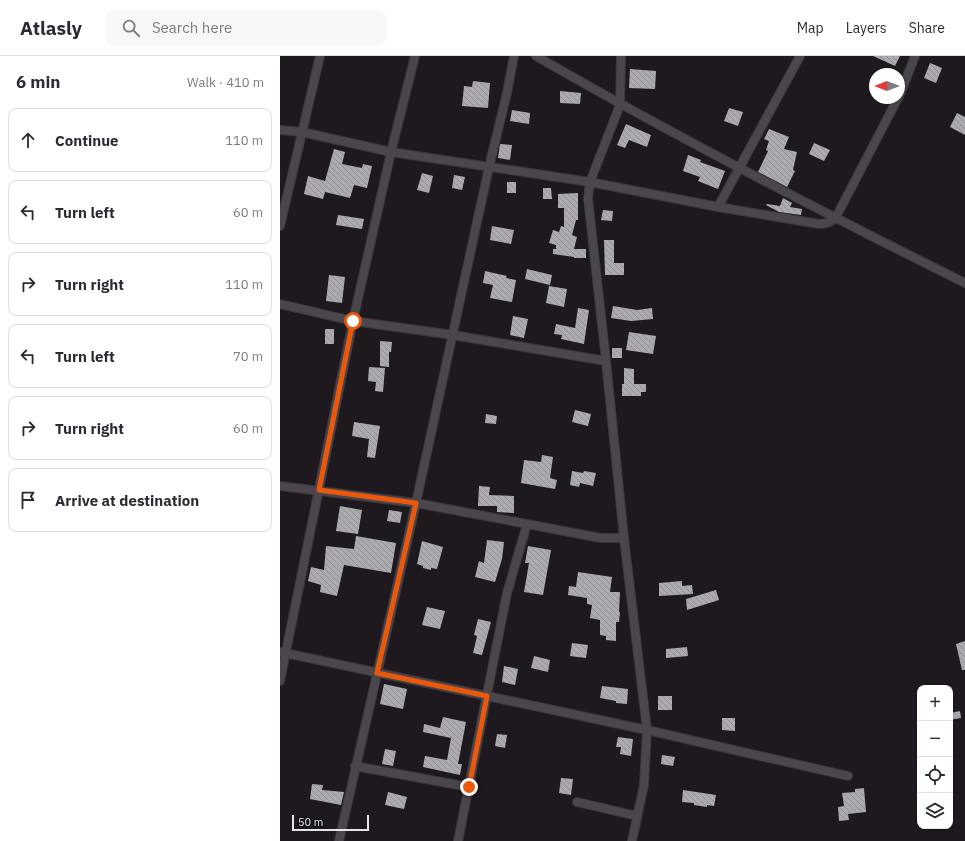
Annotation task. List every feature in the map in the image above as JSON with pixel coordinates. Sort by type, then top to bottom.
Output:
[{"type":"street","points":[[280,226],[320,56]]},
{"type":"street","points":[[280,681],[283,653],[319,490],[353,321],[391,152],[415,56]]},
{"type":"street","points":[[338,841],[416,503],[514,56]]},
{"type":"street","points":[[536,56],[620,105],[835,219],[965,283]]},
{"type":"street","points":[[621,56],[620,105],[590,182],[588,198],[646,730],[644,785],[632,841]]},
{"type":"street","points":[[718,207],[800,56]]},
{"type":"street","points":[[905,82],[915,56]]},
{"type":"street","points":[[280,130],[302,132],[391,152],[590,182],[718,207],[819,224],[827,223],[835,219],[895,104]]},
{"type":"street","points":[[280,304],[353,321],[453,335],[606,361]]},
{"type":"street","points":[[280,486],[416,503],[602,538],[624,538]]},
{"type":"street","points":[[458,841],[507,593],[527,524]]},
{"type":"street","points":[[283,653],[646,730],[848,776]]},
{"type":"street","points":[[355,766],[469,787]]},
{"type":"street","points":[[577,802],[637,816]]},
{"type":"building","points":[[873,56],[900,56],[895,66]]},
{"type":"building","points":[[930,63],[942,68],[936,83],[924,78]]},
{"type":"building","points":[[630,69],[656,71],[655,89],[629,88]]},
{"type":"building","points":[[473,81],[490,83],[488,108],[462,106],[464,86],[472,87]]},
{"type":"building","points":[[560,91],[581,93],[580,104],[560,103]]},
{"type":"building","points":[[729,108],[743,112],[738,126],[724,121]]},
{"type":"building","points":[[512,110],[530,113],[529,124],[510,121]]},
{"type":"building","points":[[957,113],[965,117],[965,135],[950,127]]},
{"type":"building","points":[[626,124],[651,135],[647,147],[629,140],[625,148],[617,145]]},
{"type":"building","points":[[769,129],[789,137],[784,149],[797,152],[793,170],[795,171],[787,187],[758,172],[768,151],[766,150],[769,141],[764,139]]},
{"type":"building","points":[[814,143],[830,150],[824,161],[809,154]]},
{"type":"building","points":[[500,144],[512,145],[510,160],[498,158]]},
{"type":"building","points":[[334,149],[345,152],[342,164],[362,168],[363,164],[372,166],[367,188],[354,185],[350,198],[325,192],[323,199],[304,194],[308,176],[325,181]]},
{"type":"building","points":[[688,155],[701,160],[700,162],[725,171],[718,189],[698,181],[700,177],[683,171]]},
{"type":"building","points":[[422,173],[433,176],[429,193],[417,190]]},
{"type":"building","points":[[454,175],[465,177],[462,190],[452,188]]},
{"type":"building","points":[[507,182],[516,182],[516,193],[507,193]]},
{"type":"building","points":[[543,188],[551,188],[552,199],[543,199]]},
{"type":"building","points":[[578,193],[578,220],[576,220],[572,235],[577,237],[574,249],[586,249],[586,258],[574,258],[553,254],[553,249],[556,249],[556,245],[549,243],[553,230],[559,232],[561,226],[564,227],[564,208],[558,208],[558,194]]},
{"type":"building","points":[[783,198],[792,203],[790,207],[802,209],[801,215],[779,212],[766,205],[780,206]]},
{"type":"building","points":[[603,210],[613,211],[612,221],[601,220]]},
{"type":"building","points":[[338,215],[364,219],[362,229],[336,225]]},
{"type":"building","points":[[492,226],[514,230],[511,244],[490,240]]},
{"type":"building","points":[[604,240],[614,240],[614,263],[624,263],[624,275],[605,275]]},
{"type":"building","points":[[527,269],[552,275],[550,285],[525,279]]},
{"type":"building","points":[[485,271],[507,276],[506,278],[516,280],[512,302],[490,298],[493,285],[483,283]]},
{"type":"building","points":[[329,275],[345,277],[342,303],[326,301]]},
{"type":"building","points":[[549,286],[567,289],[564,307],[546,303]]},
{"type":"building","points":[[613,306],[637,310],[652,308],[653,319],[631,321],[611,318]]},
{"type":"building","points":[[578,308],[589,310],[584,344],[561,339],[562,335],[554,334],[556,324],[575,328]]},
{"type":"building","points":[[513,316],[528,319],[524,338],[510,335]]},
{"type":"building","points":[[325,329],[334,329],[334,344],[325,344]]},
{"type":"building","points":[[629,332],[656,336],[653,354],[626,350]]},
{"type":"building","points":[[380,341],[392,342],[391,352],[389,352],[389,367],[380,366]]},
{"type":"building","points":[[612,348],[622,348],[622,358],[612,358]]},
{"type":"building","points":[[369,367],[385,368],[383,392],[375,391],[376,382],[368,381]]},
{"type":"building","points":[[624,368],[634,369],[634,384],[646,384],[646,392],[641,392],[641,396],[622,396]]},
{"type":"building","points":[[575,410],[591,414],[588,426],[572,422]]},
{"type":"building","points":[[486,414],[497,416],[496,424],[485,423]]},
{"type":"building","points":[[354,422],[380,426],[375,458],[367,457],[369,439],[352,436]]},
{"type":"building","points":[[542,455],[553,457],[550,478],[557,480],[555,489],[521,483],[524,460],[541,462]]},
{"type":"building","points":[[572,471],[596,473],[593,486],[580,483],[579,487],[570,485]]},
{"type":"building","points":[[479,486],[490,487],[489,495],[514,496],[514,513],[497,512],[497,506],[478,506]]},
{"type":"building","points":[[340,506],[362,510],[358,534],[336,531]]},
{"type":"building","points":[[389,510],[402,512],[400,523],[387,521]]},
{"type":"building","points":[[356,536],[396,543],[391,573],[344,565],[337,596],[320,592],[321,585],[308,581],[311,567],[324,570],[326,546],[354,549]]},
{"type":"building","points":[[487,540],[504,542],[502,559],[495,582],[475,577],[479,561],[484,563]]},
{"type":"building","points":[[422,541],[443,547],[437,569],[431,568],[431,570],[423,568],[423,566],[417,564]]},
{"type":"building","points":[[528,546],[551,550],[543,595],[524,592],[529,563],[525,563]]},
{"type":"building","points":[[578,572],[612,577],[610,592],[620,592],[620,612],[619,622],[616,622],[616,641],[606,640],[606,636],[600,635],[600,620],[590,618],[592,605],[587,604],[587,598],[568,595],[569,586],[576,587]]},
{"type":"building","points":[[682,581],[682,586],[692,585],[693,594],[659,596],[659,583]]},
{"type":"building","points":[[716,590],[719,600],[687,610],[686,599]]},
{"type":"building","points":[[427,607],[445,611],[440,629],[422,625]]},
{"type":"building","points":[[478,619],[491,622],[482,655],[473,653],[477,636],[474,635]]},
{"type":"building","points":[[965,641],[965,670],[962,670],[956,644]]},
{"type":"building","points":[[572,643],[588,645],[586,658],[570,656]]},
{"type":"building","points":[[687,647],[688,656],[666,658],[666,649]]},
{"type":"building","points":[[534,656],[550,660],[548,672],[531,668]]},
{"type":"building","points":[[504,666],[518,669],[515,685],[502,682]]},
{"type":"building","points":[[384,684],[407,689],[403,709],[380,704]]},
{"type":"building","points":[[602,686],[628,689],[627,704],[616,703],[616,701],[600,698]]},
{"type":"building","points":[[658,696],[672,696],[672,710],[658,710]]},
{"type":"building","points":[[960,711],[961,718],[953,719],[953,712]]},
{"type":"building","points":[[443,717],[466,722],[458,764],[462,764],[460,775],[423,767],[425,756],[447,760],[451,738],[423,732],[424,724],[440,728]]},
{"type":"building","points":[[722,718],[735,718],[735,731],[722,730]]},
{"type":"building","points":[[497,734],[507,735],[505,748],[495,746]]},
{"type":"building","points":[[618,737],[633,739],[631,756],[620,754],[621,747],[616,747]]},
{"type":"building","points":[[385,749],[396,751],[393,766],[382,764]]},
{"type":"building","points":[[662,755],[675,757],[673,766],[661,764]]},
{"type":"building","points":[[561,778],[573,779],[571,795],[559,793]]},
{"type":"building","points":[[312,784],[323,785],[322,790],[344,792],[341,805],[310,799]]},
{"type":"building","points":[[864,788],[866,812],[848,814],[849,820],[839,821],[838,807],[844,806],[842,793],[855,792],[855,789]]},
{"type":"building","points":[[683,790],[716,795],[714,806],[707,805],[707,807],[694,805],[694,803],[682,802]]},
{"type":"building","points":[[388,792],[407,797],[404,809],[385,805]]},
{"type":"route","points":[[353,321],[319,490],[416,503],[377,673],[487,696],[469,787]]}]
